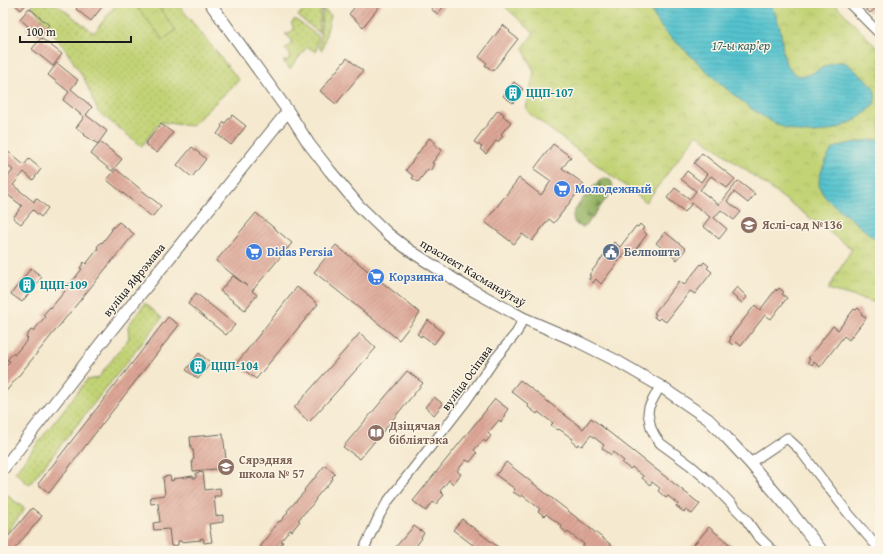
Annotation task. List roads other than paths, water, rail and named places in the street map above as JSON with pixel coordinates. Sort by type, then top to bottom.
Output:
[{"type":"main road","name":"праспект Касманаўтаў","points":[[210,3],[288,111],[309,144],[359,206],[387,233],[409,250],[450,277],[523,318],[579,342],[611,358],[660,386],[708,420],[726,437],[784,503],[822,551]]},
{"type":"main road","name":"вуліца Яфрэмава","points":[[3,469],[105,337],[288,111]]},
{"type":"street","points":[[849,3],[880,34]]},
{"type":"street","name":"вуліца Осіпава","points":[[363,551],[378,516],[388,501],[466,401],[517,332],[523,318]]},
{"type":"street","points":[[660,386],[649,407],[649,420],[660,442],[711,483],[745,518],[757,535],[773,551]]},
{"type":"street","points":[[750,464],[787,438],[799,449],[848,513],[880,550]]},
{"type":"water","name":"17-ы кар’ер","points":[[649,3],[770,3],[780,28],[783,53],[786,63],[795,74],[802,76],[809,75],[831,64],[838,62],[846,63],[866,79],[873,87],[876,95],[875,102],[868,111],[858,118],[834,129],[817,133],[808,133],[783,127],[765,118],[712,76],[667,34],[656,19]]},
{"type":"water","points":[[880,139],[880,243],[828,200],[819,186],[819,181],[829,154],[833,149],[847,144]]},
{"type":"place","name":"ЦЦП-107","points":[[513,93]]},
{"type":"place","name":"Молодежный","points":[[562,189]]},
{"type":"place","name":"Яслі-сад №136","points":[[749,225]]},
{"type":"place","name":"Didas Persia","points":[[254,252]]},
{"type":"place","name":"Белпошта","points":[[611,252]]},
{"type":"place","name":"Корзинка","points":[[376,277]]},
{"type":"place","name":"ЦЦП-109","points":[[27,285]]},
{"type":"place","name":"ЦЦП-104","points":[[198,366]]},
{"type":"place","name":"Дзіцячая бібліятэка","points":[[376,433]]},
{"type":"place","name":"Сярэдняя школа № 57","points":[[226,467]]}]
